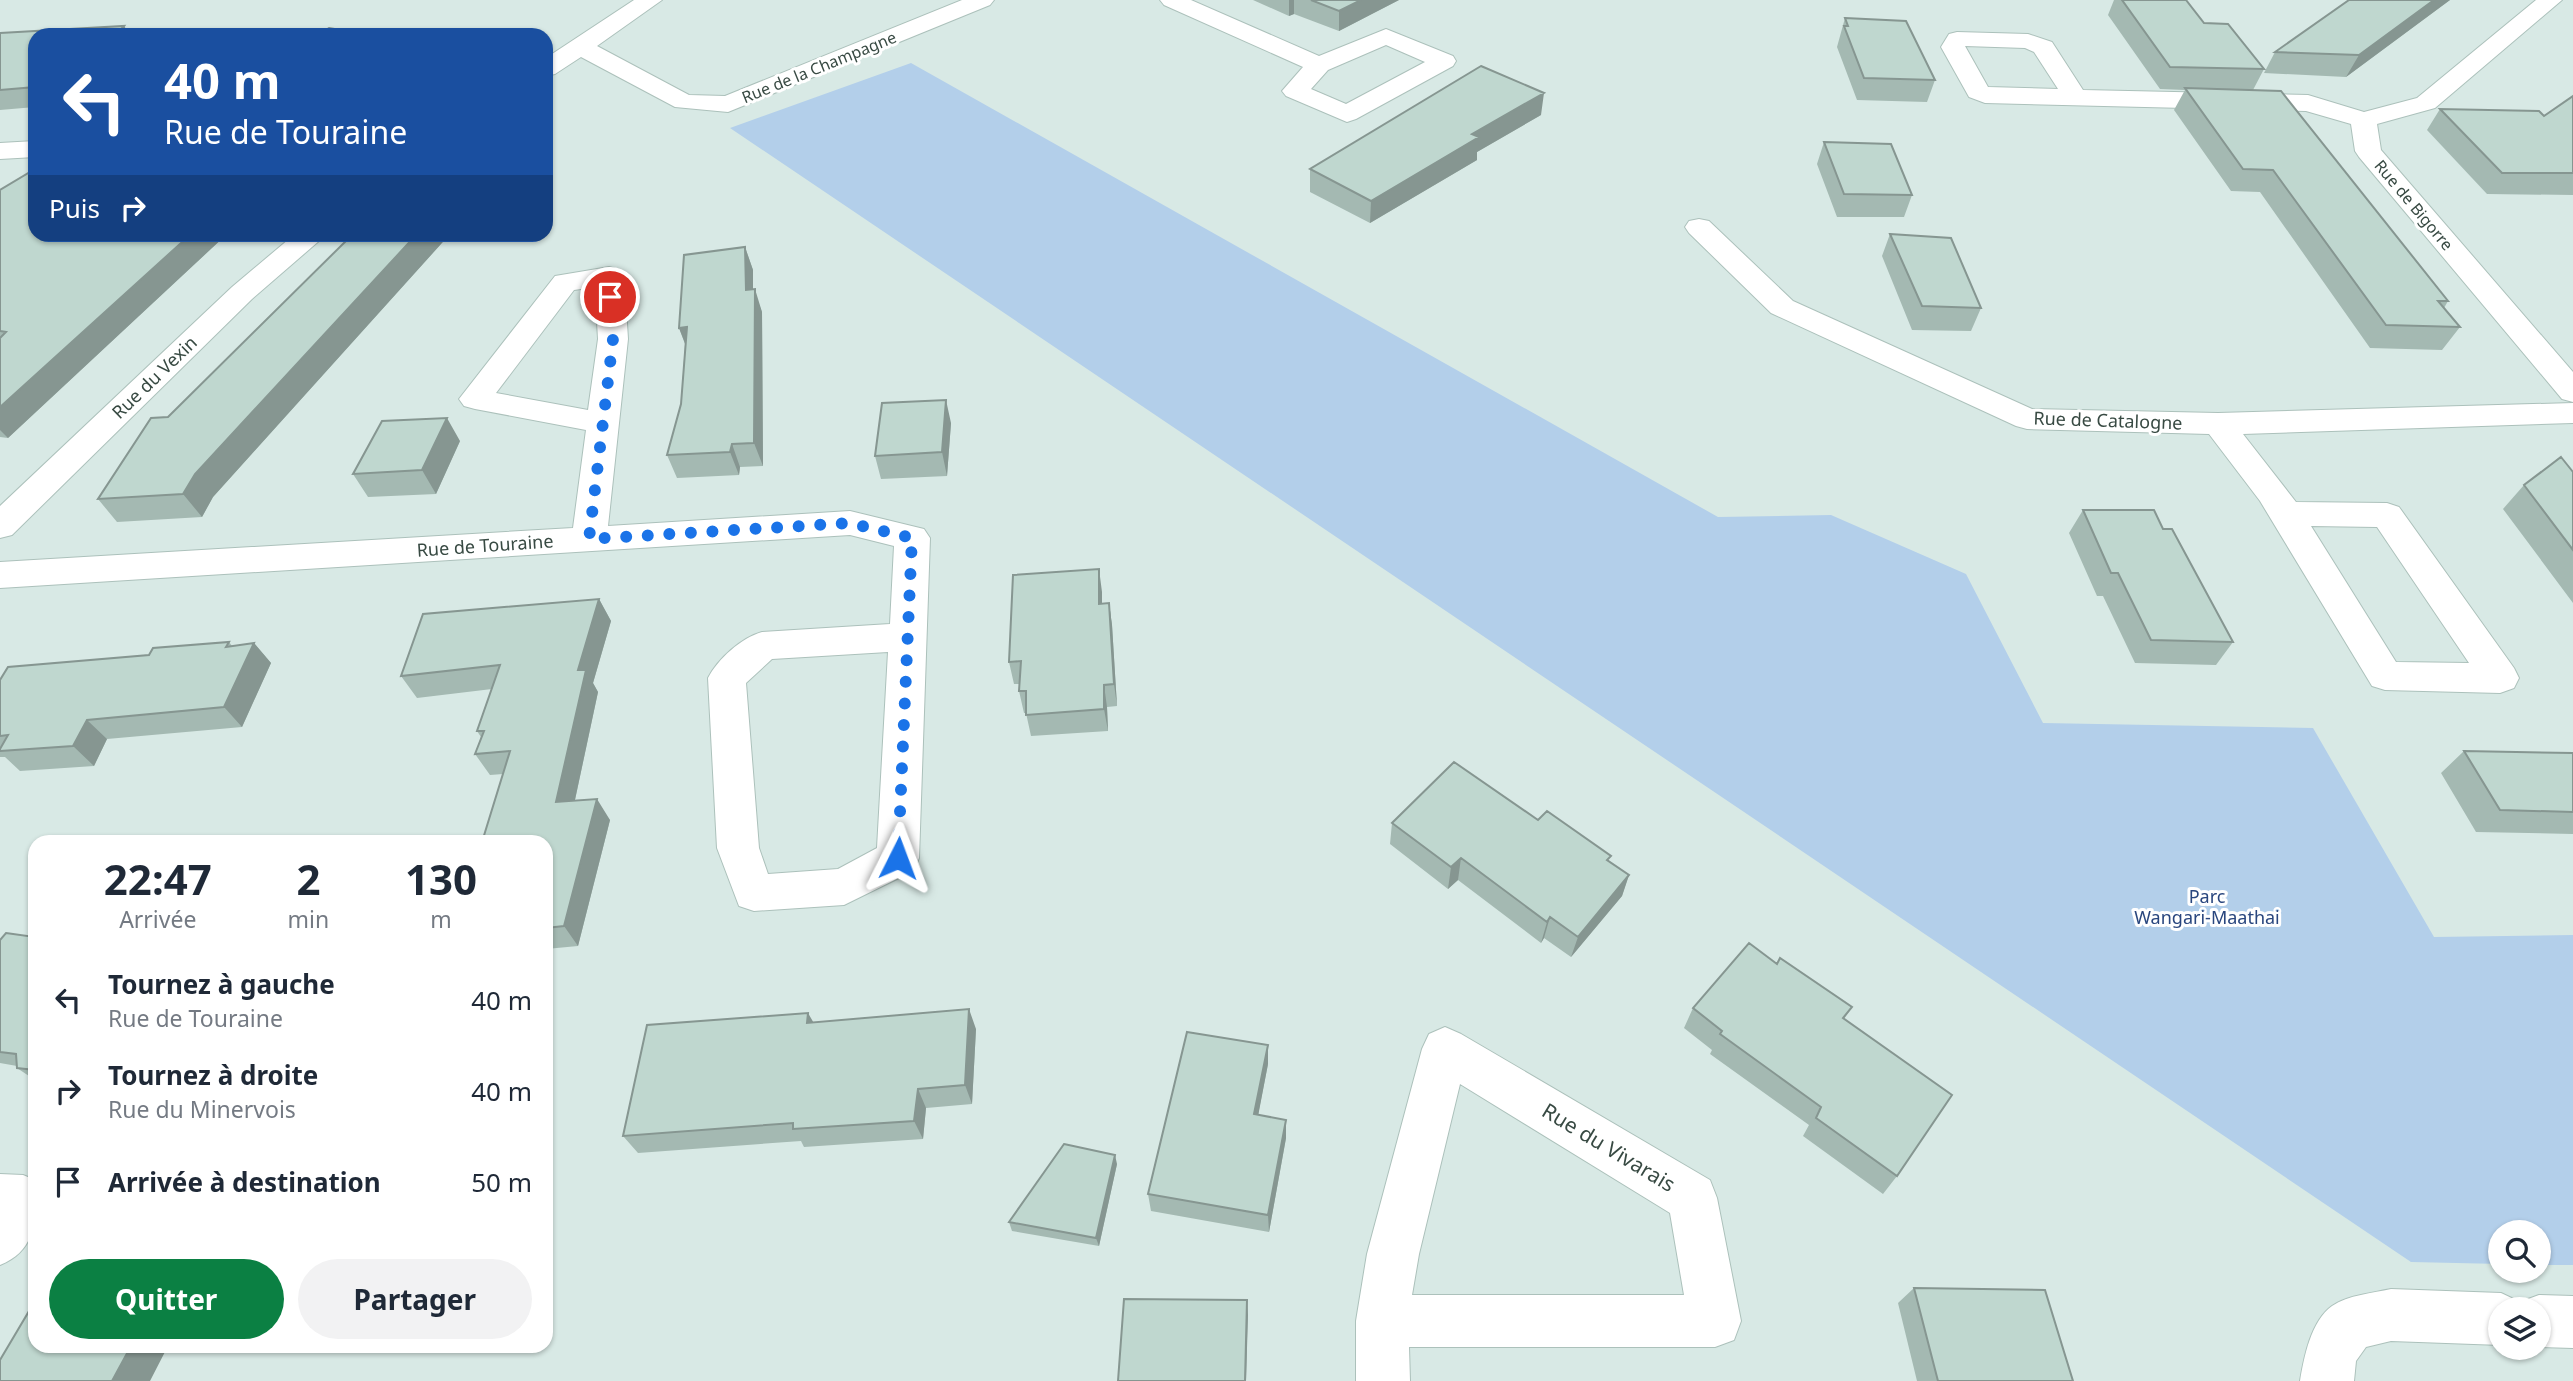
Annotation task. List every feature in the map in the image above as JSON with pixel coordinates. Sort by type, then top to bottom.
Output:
[{"type":"street","points":[[553,64],[650,0]]},
{"type":"street","name":"Rue de la Champagne","points":[[579,46],[684,102],[728,104],[982,0]]},
{"type":"street","points":[[1172,0],[1319,65],[1386,36],[1444,61],[1347,114],[1295,91],[1319,65]]},
{"type":"street","points":[[2075,97],[2308,103],[2363,120],[2426,103],[2550,0]]},
{"type":"street","name":"Rue de Bigorre","points":[[2363,120],[2368,151],[2573,392]]},
{"type":"street","points":[[0,152],[28,149]]},
{"type":"street","points":[[0,164],[28,151]]},
{"type":"street","name":"Rue de Catalogne","points":[[1699,227],[1782,307],[2027,419],[2218,424],[2573,413]]},
{"type":"street","name":"Rue du Vexin","points":[[0,526],[242,293],[303,242]]},
{"type":"street","points":[[589,539],[603,424],[613,339],[609,276],[565,282],[475,399],[603,424]]},
{"type":"street","points":[[2218,424],[2273,493],[2385,676],[2500,678],[2386,515],[2286,514]]},
{"type":"street","name":"Rue de Touraine","points":[[0,575],[850,523],[912,538],[908,637],[898,858],[844,887],[754,893],[738,848],[727,678],[762,646],[908,637]]},
{"type":"street","name":"Rue du Vivarais","points":[[1382,1321],[1715,1321],[1692,1198],[1445,1049],[1393,1254],[1382,1321],[1383,1381]]},
{"type":"street","points":[[0,1199],[23,1200],[0,1240]]},
{"type":"street","points":[[2327,1381],[2331,1352],[2350,1325],[2391,1315],[2488,1319]]},
{"type":"street","points":[[2551,1321],[2573,1322]]},
{"type":"shaded area","points":[[0,0],[2573,0],[2573,1381],[0,1381]]},
{"type":"green space","name":"Parc Wangari-Maathai","points":[[911,63],[1718,517],[1831,515],[1966,574],[2043,723],[2313,728],[2434,937],[2573,935],[2573,1265],[2551,1265],[2551,1220],[2488,1220],[2488,1264],[2411,1262],[730,128]]},
{"type":"building","points":[[1311,0],[1361,0],[1339,11]]},
{"type":"building","points":[[2122,0],[2186,0],[2204,23],[2228,24],[2264,69],[2170,67]]},
{"type":"building","points":[[2349,0],[2434,0],[2359,55],[2275,52]]},
{"type":"building","points":[[1845,18],[1906,21],[1935,80],[1864,78],[1844,26],[1848,26]]},
{"type":"building","points":[[124,26],[122,28],[89,28]]},
{"type":"building","points":[[28,31],[28,88],[0,90],[0,33]]},
{"type":"building","points":[[1481,66],[1544,93],[1472,134],[1479,137],[1371,201],[1310,169]]},
{"type":"building","points":[[2185,88],[2281,91],[2448,301],[2438,301],[2460,327],[2386,325],[2273,170],[2243,169]]},
{"type":"building","points":[[2573,96],[2573,173],[2502,173],[2440,109],[2539,111],[2544,116]]},
{"type":"building","points":[[1824,142],[1891,144],[1912,195],[1844,194]]},
{"type":"building","points":[[28,173],[28,242],[182,242],[0,407],[0,338],[6,332],[0,331],[0,190]]},
{"type":"building","points":[[1890,234],[1951,238],[1981,308],[1922,306]]},
{"type":"building","points":[[345,242],[410,242],[195,474],[183,494],[98,499],[151,418],[168,417]]},
{"type":"building","points":[[745,247],[746,290],[755,289],[754,443],[732,444],[730,452],[667,455],[681,404],[687,327],[679,328],[684,255]]},
{"type":"building","points":[[946,400],[942,452],[875,456],[882,403]]},
{"type":"building","points":[[447,418],[422,470],[353,474],[382,421]]},
{"type":"building","points":[[2561,457],[2573,472],[2573,550],[2524,485]]},
{"type":"building","points":[[2083,510],[2154,510],[2163,529],[2172,529],[2233,642],[2151,640],[2118,573],[2111,573]]},
{"type":"building","points":[[1099,569],[1099,604],[1109,603],[1114,684],[1104,685],[1104,709],[1026,715],[1026,691],[1019,691],[1021,661],[1009,662],[1013,575]]},
{"type":"building","points":[[599,599],[578,670],[586,670],[556,802],[597,799],[564,926],[553,927],[553,835],[484,835],[510,751],[475,754],[484,731],[477,731],[500,665],[401,676],[423,614]]},
{"type":"building","points":[[229,642],[226,647],[254,643],[224,707],[87,720],[73,746],[0,751],[8,735],[0,736],[0,680],[8,667],[149,655],[153,648]]},
{"type":"building","points":[[2464,751],[2573,753],[2573,812],[2500,810]]},
{"type":"building","points":[[1454,762],[1538,820],[1547,811],[1611,856],[1607,860],[1629,875],[1578,937],[1550,917],[1547,922],[1461,858],[1451,867],[1392,823]]},
{"type":"building","points":[[6,933],[28,936],[28,1069],[17,1068],[16,1054],[0,1052],[0,940]]},
{"type":"building","points":[[1749,943],[1777,964],[1780,958],[1852,1007],[1843,1018],[1952,1095],[1897,1176],[1816,1118],[1821,1107],[1720,1034],[1722,1031],[1693,1008]]},
{"type":"building","points":[[969,1009],[965,1085],[918,1089],[914,1121],[793,1129],[793,1123],[623,1136],[647,1025],[808,1013],[807,1023]]},
{"type":"building","points":[[1187,1032],[1268,1045],[1254,1114],[1286,1120],[1268,1215],[1148,1194]]},
{"type":"building","points":[[1064,1144],[1115,1155],[1096,1238],[1009,1222]]},
{"type":"building","points":[[1914,1288],[2045,1290],[2073,1381],[1938,1381]]},
{"type":"building","points":[[1124,1299],[1247,1300],[1245,1381],[1118,1381]]},
{"type":"building","points":[[28,1313],[28,1353],[127,1353],[112,1381],[0,1381],[0,1360]]},
{"type":"route","points":[[610,297],[613,339],[589,539],[850,523],[912,538],[898,858]]}]
